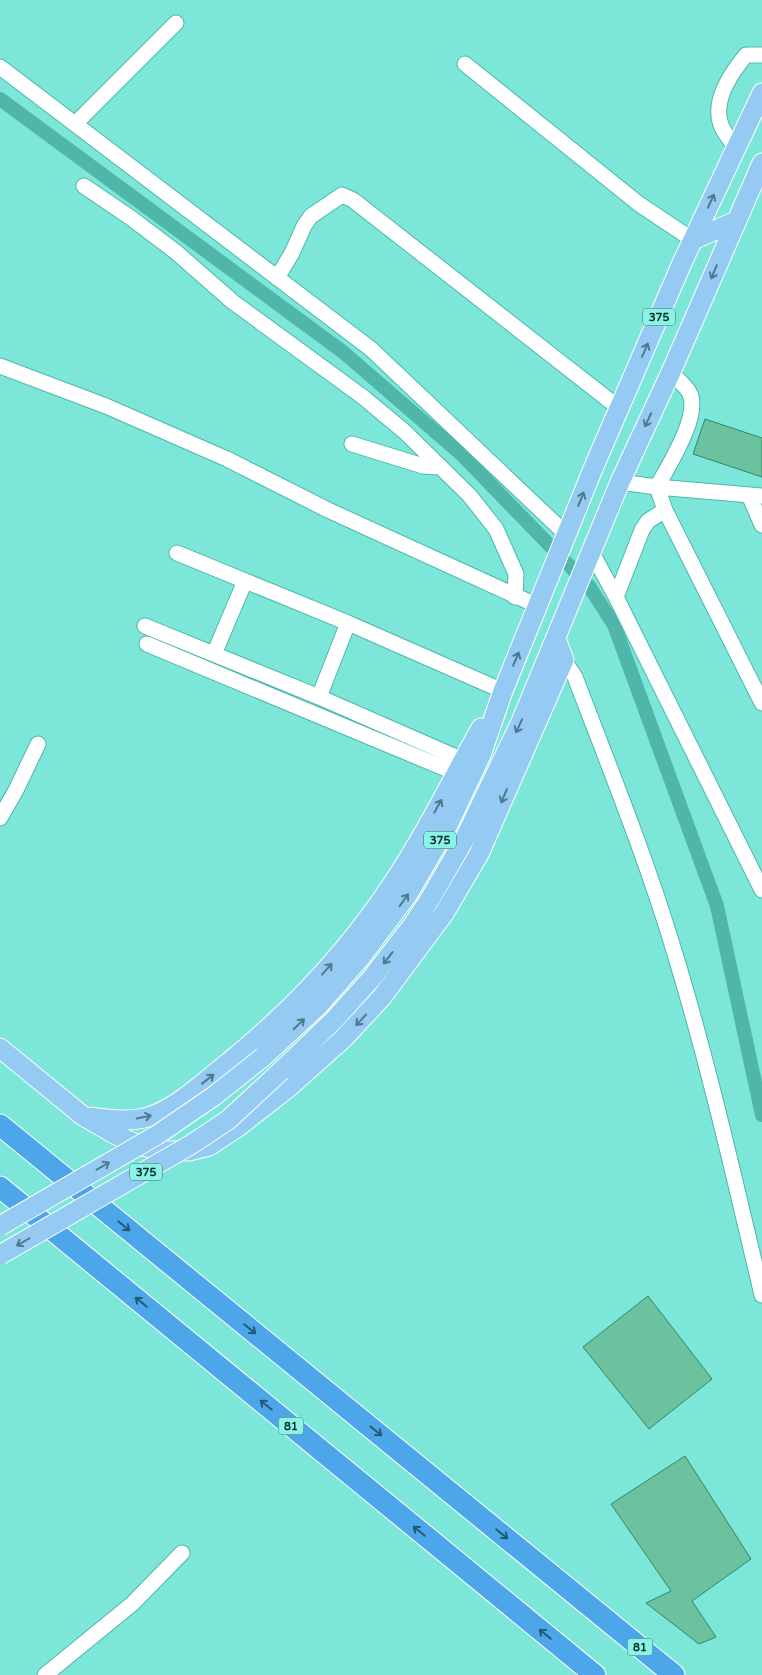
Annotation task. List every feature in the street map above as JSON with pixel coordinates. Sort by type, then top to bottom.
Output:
[{"type":"highway","name":"81","points":[[0,1124],[674,1675]]},
{"type":"highway","name":"81","points":[[0,1187],[589,1670]]},
{"type":"main road","name":"375","points":[[0,1226],[157,1135],[214,1096],[263,1058],[319,1005],[386,926],[408,894],[448,825],[472,778],[503,691],[619,408],[762,93]]},
{"type":"main road","name":"375","points":[[0,1255],[192,1144],[228,1120],[315,1040],[353,1000],[392,952],[430,899],[464,840],[520,724],[620,482],[671,372],[736,221],[756,195],[762,163]]},
{"type":"main road","points":[[694,240],[736,221]]},
{"type":"main road","points":[[0,1048],[83,1116],[116,1136],[152,1149],[182,1152],[209,1146],[238,1127],[274,1100],[343,1039],[382,997],[439,919],[479,854],[564,660],[556,639]]},
{"type":"main road","points":[[83,1116],[132,1120],[149,1117],[169,1108],[242,1051],[295,1003],[330,966],[364,924],[396,878],[503,691]]},
{"type":"main road","points":[[169,1108],[167,1115],[168,1125],[175,1137],[189,1144],[209,1146]]},
{"type":"street","points":[[75,124],[176,23]]},
{"type":"street","points":[[736,148],[721,126],[718,111],[721,96],[738,65],[746,55],[762,55]]},
{"type":"street","points":[[465,64],[639,204],[694,240]]},
{"type":"street","points":[[0,68],[371,349],[565,540]]},
{"type":"street","points":[[84,186],[132,218],[176,252],[233,302],[383,413],[441,467],[479,506],[496,529],[516,574],[515,597]]},
{"type":"street","points":[[278,278],[311,216],[342,195],[353,200],[619,408]]},
{"type":"street","points":[[0,366],[106,406],[218,456],[328,510],[538,606]]},
{"type":"street","points":[[671,372],[689,392],[694,406],[690,422],[657,488],[664,510],[762,703]]},
{"type":"street","points":[[352,444],[423,466],[441,467]]},
{"type":"street","points":[[620,482],[657,488],[756,495],[762,525]]},
{"type":"street","points":[[616,596],[642,530],[648,521],[664,510]]},
{"type":"street","points":[[177,553],[348,623],[503,691]]},
{"type":"street","points":[[588,558],[616,596],[758,870],[762,890]]},
{"type":"street","points":[[214,654],[245,581]]},
{"type":"street","points":[[320,698],[348,623]]},
{"type":"street","points":[[145,626],[320,698],[459,766]]},
{"type":"street","points":[[147,644],[459,766]]},
{"type":"street","points":[[564,660],[575,677],[633,829],[675,953],[711,1085],[762,1295]]},
{"type":"street","points":[[0,818],[38,744]]},
{"type":"street","points":[[45,1675],[132,1604],[182,1553]]},
{"type":"building","points":[[705,419],[762,438],[762,477],[693,454]]},
{"type":"building","points":[[648,1296],[712,1379],[649,1429],[583,1347]]},
{"type":"building","points":[[685,1456],[751,1559],[692,1601],[716,1637],[699,1644],[646,1603],[671,1591],[611,1504]]},
{"type":"waterway","points":[[0,99],[343,352],[461,454],[589,586],[614,625],[717,906],[762,1115]]}]
